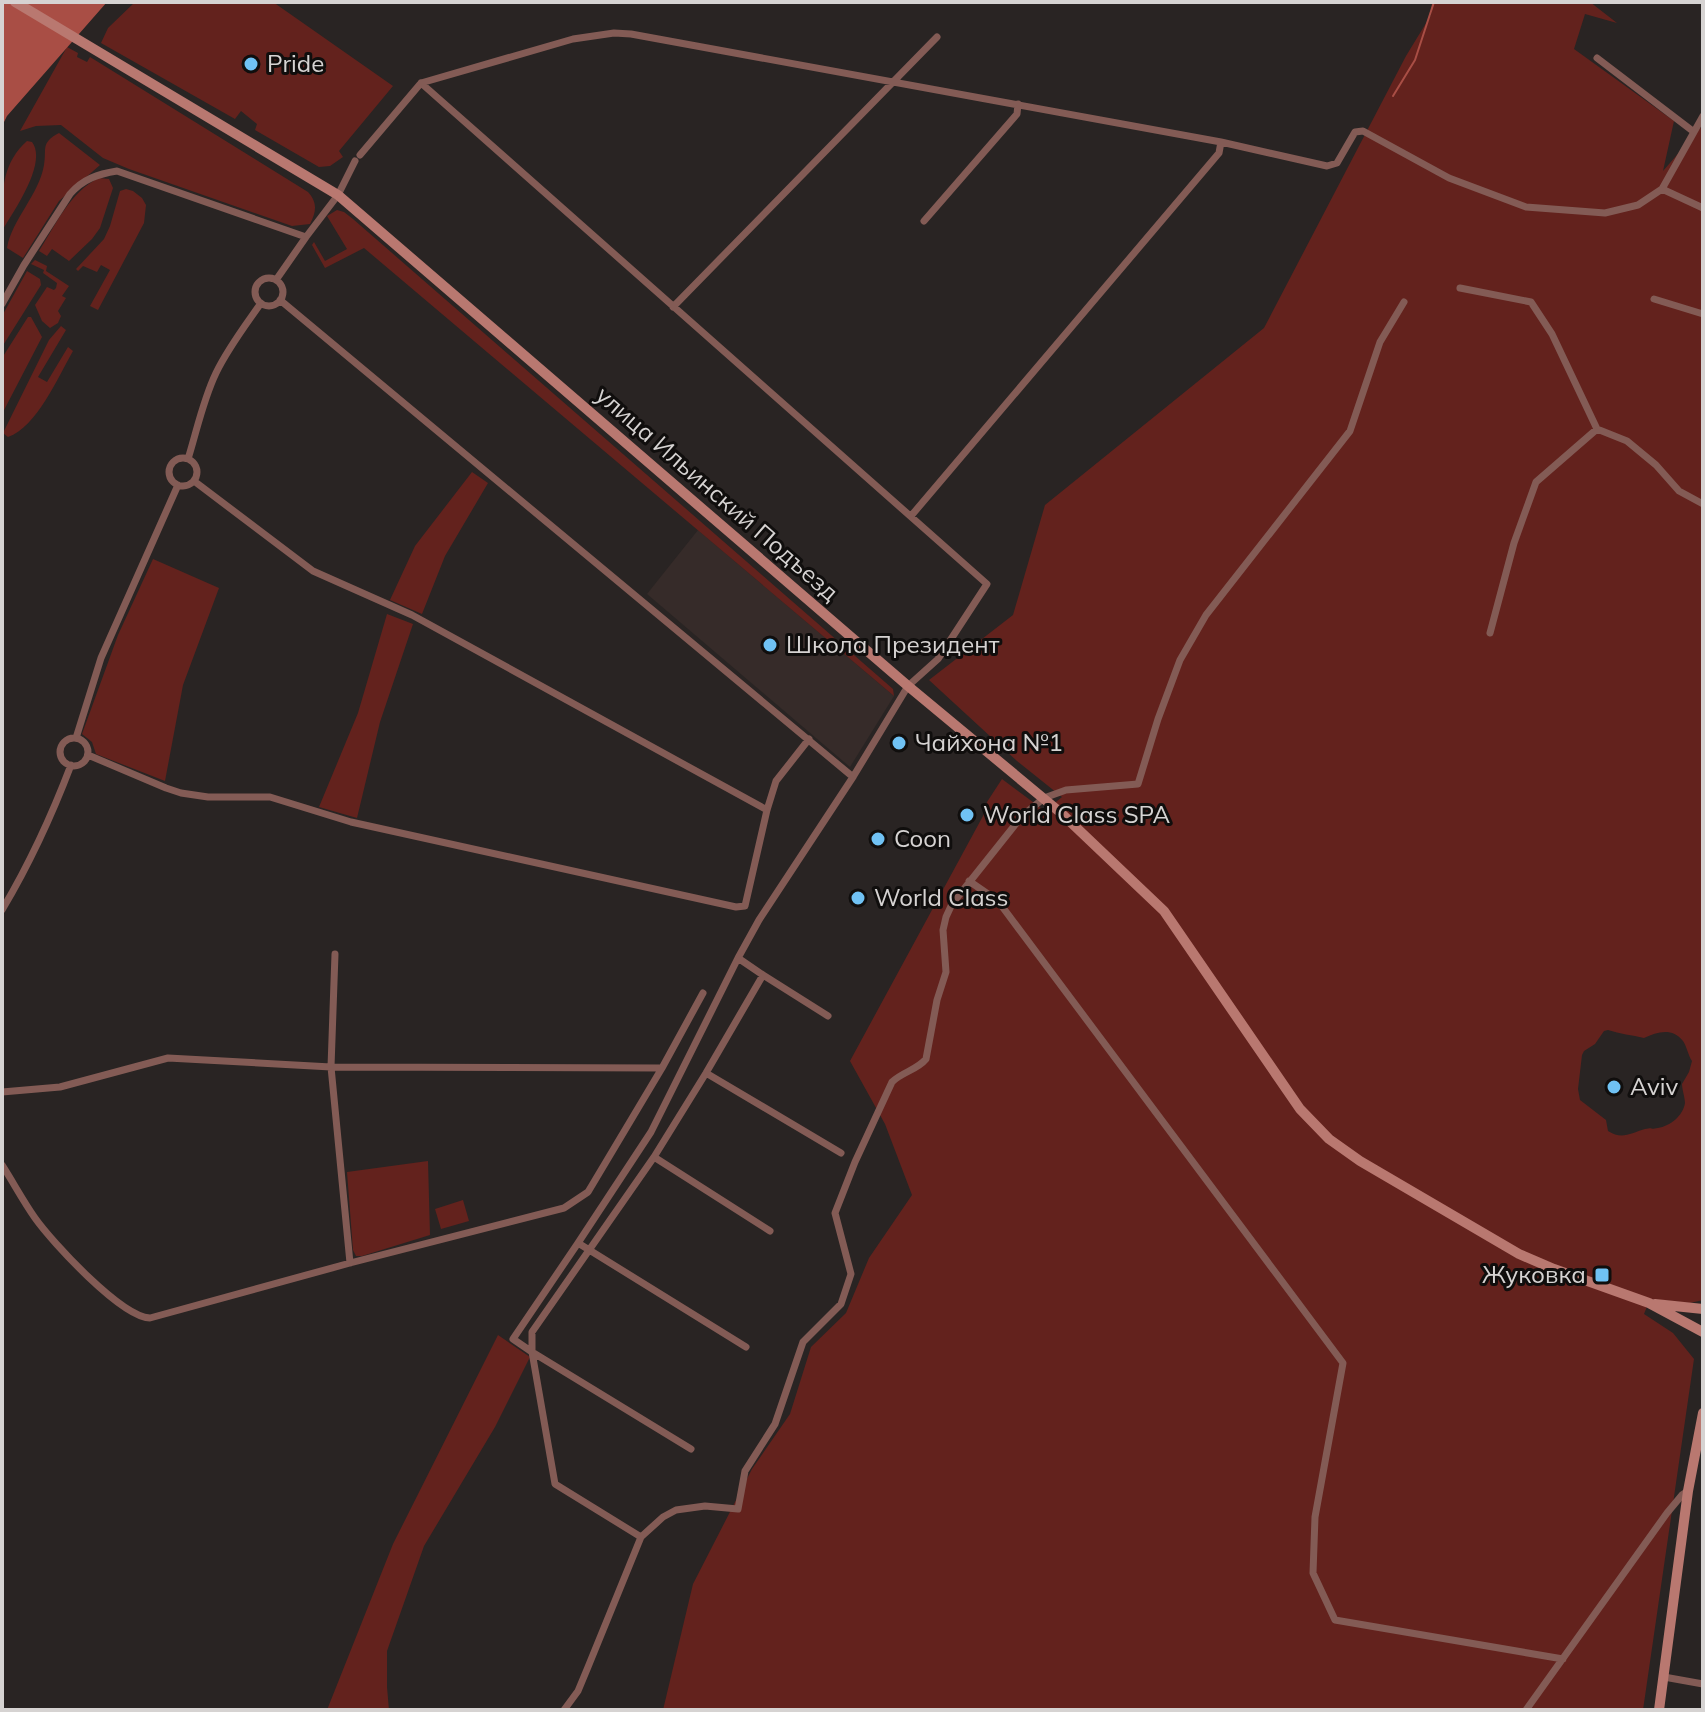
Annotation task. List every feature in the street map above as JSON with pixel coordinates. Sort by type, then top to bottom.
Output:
[{"type":"main road","name":"улица Ильинский Подъезд","points":[[15,2],[338,195],[908,686],[1044,798],[1164,911],[1300,1109],[1329,1139],[1360,1161],[1519,1254],[1649,1303],[1700,1330]]},
{"type":"main road","name":"улица Ильинский Подъезд","points":[[1649,1303],[1703,1309]]},
{"type":"main road","points":[[1703,1309],[1696,1320],[1703,1342]]},
{"type":"main road","points":[[1659,1710],[1688,1491],[1703,1413]]},
{"type":"street","points":[[276,280],[338,195],[358,158],[421,83],[573,39],[614,33],[658,38],[1018,104],[1221,142],[1327,166],[1337,163],[1355,132],[1363,131],[1449,178],[1526,207],[1605,213],[1638,205],[1662,189],[1703,116]]},
{"type":"street","points":[[673,307],[937,37]]},
{"type":"street","points":[[1597,58],[1694,132]]},
{"type":"street","points":[[421,83],[987,584],[938,659],[908,686],[853,777],[759,920],[651,1132],[513,1339],[691,1449]]},
{"type":"street","points":[[924,221],[1017,114],[1018,104]]},
{"type":"street","points":[[911,516],[1219,153],[1221,142]]},
{"type":"street","points":[[2,304],[70,194],[77,186],[99,174],[117,171],[306,237]]},
{"type":"street","points":[[1662,189],[1703,208]]},
{"type":"street","points":[[267,278],[276,280],[282,287],[280,300],[269,306],[261,303],[255,291],[259,282],[267,278]]},
{"type":"street","points":[[1460,288],[1531,302],[1552,334],[1597,429],[1627,441],[1656,465],[1679,491],[1703,504]]},
{"type":"street","points":[[1654,299],[1703,314]]},
{"type":"street","points":[[280,300],[853,777]]},
{"type":"street","points":[[564,1710],[578,1691],[641,1537],[676,1510],[705,1506],[738,1509],[745,1471],[775,1424],[803,1342],[841,1304],[851,1274],[835,1213],[892,1082],[926,1059],[937,1000],[946,972],[943,930],[952,904],[1022,816],[1044,798],[1066,790],[1138,784],[1180,660],[1206,615],[1350,431],[1380,342],[1404,302]]},
{"type":"street","points":[[188,459],[216,374],[230,347],[261,303]]},
{"type":"street","points":[[1490,633],[1514,543],[1536,482],[1597,429]]},
{"type":"street","points":[[178,459],[188,459],[196,466],[194,481],[185,486],[178,485],[170,476],[171,466],[178,459]]},
{"type":"street","points":[[194,481],[313,571],[412,615],[767,810]]},
{"type":"street","points":[[76,738],[101,658],[178,485]]},
{"type":"street","points":[[76,738],[87,746],[88,755],[79,765],[71,765],[63,760],[60,751],[67,740],[76,738]]},
{"type":"street","points":[[88,755],[181,793],[208,797],[270,797],[351,822],[736,907],[745,906],[776,781],[809,739]]},
{"type":"street","points":[[2,910],[24,873],[71,765]]},
{"type":"street","points":[[969,881],[998,901],[1343,1363],[1315,1517],[1313,1573],[1335,1620],[1563,1659]]},
{"type":"street","points":[[335,954],[331,1067],[350,1263]]},
{"type":"street","points":[[738,958],[828,1016]]},
{"type":"street","points":[[641,1537],[555,1484],[532,1352],[532,1332],[654,1157],[763,975]]},
{"type":"street","points":[[2,1165],[34,1217],[56,1243],[107,1294],[145,1318],[564,1208],[588,1192],[703,993]]},
{"type":"street","points":[[2,1092],[60,1087],[168,1058],[331,1067],[662,1068]]},
{"type":"street","points":[[706,1073],[841,1153]]},
{"type":"street","points":[[654,1157],[770,1231]]},
{"type":"street","points":[[578,1243],[746,1347]]},
{"type":"street","points":[[1526,1710],[1667,1513],[1688,1491]]},
{"type":"street","points":[[1664,1677],[1703,1684]]},
{"type":"shaded area","points":[[2,2],[107,2],[7,116],[2,126]]},
{"type":"shaded area","name":"Pride","points":[[135,2],[273,2],[393,86],[339,151],[343,157],[330,166],[319,167],[255,130],[257,124],[241,111],[235,119],[101,43],[108,28]]},
{"type":"shaded area","points":[[1432,2],[1590,2],[1617,23],[1585,14],[1574,49],[1674,121],[1663,171],[1703,125],[1703,1300],[1690,1303],[1650,1299],[1644,1314],[1673,1333],[1694,1359],[1643,1710],[663,1710],[693,1584],[752,1469],[790,1414],[811,1347],[846,1313],[869,1258],[912,1195],[885,1124],[850,1061],[1002,779],[1045,811],[1062,797],[1017,761],[929,680],[1013,615],[1045,505],[1264,328],[1406,56],[1431,15]],"holes":[[[1608,1030],[1644,1038],[1669,1032],[1683,1041],[1692,1061],[1682,1084],[1684,1108],[1671,1123],[1618,1135],[1608,1131],[1606,1120],[1580,1100],[1578,1089],[1582,1055]]]},
{"type":"shaded area","points":[[67,47],[78,53],[77,57],[87,62],[90,57],[308,192],[315,208],[310,224],[292,226],[129,169],[103,158],[61,125],[36,126],[20,131]]},
{"type":"shaded area","points":[[59,133],[100,165],[59,201],[23,258],[7,248],[10,237],[37,187],[47,143]]},
{"type":"shaded area","points":[[27,141],[32,142],[36,151],[36,162],[21,200],[2,231],[7,171],[18,150]]},
{"type":"shaded area","points":[[99,178],[109,179],[113,188],[100,228],[92,239],[69,261],[52,249],[47,256],[39,251],[72,200]]},
{"type":"shaded area","points":[[126,189],[142,198],[146,205],[144,223],[98,310],[90,306],[110,270],[101,265],[97,272],[83,266],[78,271],[76,269],[104,239],[120,191]]},
{"type":"shaded area","points":[[337,210],[353,219],[893,689],[894,696],[364,248],[325,268],[312,245],[314,242],[325,261],[347,249],[327,216]]},
{"type":"shaded area","points":[[35,260],[47,266],[46,271],[69,286],[62,296],[66,298],[58,311],[61,316],[58,323],[50,328],[42,321],[35,305],[47,287],[54,290],[57,283],[43,273],[44,270],[31,264]]},
{"type":"shaded area","points":[[27,271],[40,279],[41,285],[2,347],[2,316]]},
{"type":"shaded area","points":[[28,317],[31,317],[42,337],[2,414],[2,358]]},
{"type":"shaded area","points":[[61,326],[66,330],[38,377],[47,382],[68,347],[73,351],[37,412],[19,432],[8,437],[3,433],[49,340]]},
{"type":"shaded area","points":[[472,472],[488,483],[445,556],[422,614],[390,600],[415,546]]},
{"type":"shaded area","name":"Школа Президент","points":[[698,530],[894,696],[850,767],[647,594]]},
{"type":"shaded area","points":[[153,559],[219,588],[183,685],[165,781],[96,754],[92,742],[82,734],[118,635]]},
{"type":"shaded area","points":[[387,614],[413,624],[380,722],[357,818],[319,807],[358,713]]},
{"type":"shaded area","points":[[428,1161],[430,1235],[356,1256],[347,1172]]},
{"type":"shaded area","points":[[463,1200],[469,1221],[441,1229],[435,1209]]},
{"type":"shaded area","points":[[498,1335],[530,1357],[495,1427],[424,1546],[387,1651],[389,1710],[327,1710],[393,1544]]},
{"type":"waterway","points":[[1393,96],[1415,60],[1434,2]]},
{"type":"place","name":"Pride","points":[[251,64]]},
{"type":"place","name":"Школа Президент","points":[[770,645]]},
{"type":"place","name":"Чайхона №1","points":[[899,743]]},
{"type":"place","name":"World Class SPA","points":[[967,815]]},
{"type":"place","name":"Coon","points":[[878,839]]},
{"type":"place","name":"World Class","points":[[858,898]]},
{"type":"place","name":"Aviv","points":[[1614,1087]]},
{"type":"place","name":"Жуковка","points":[[1602,1275]]}]
